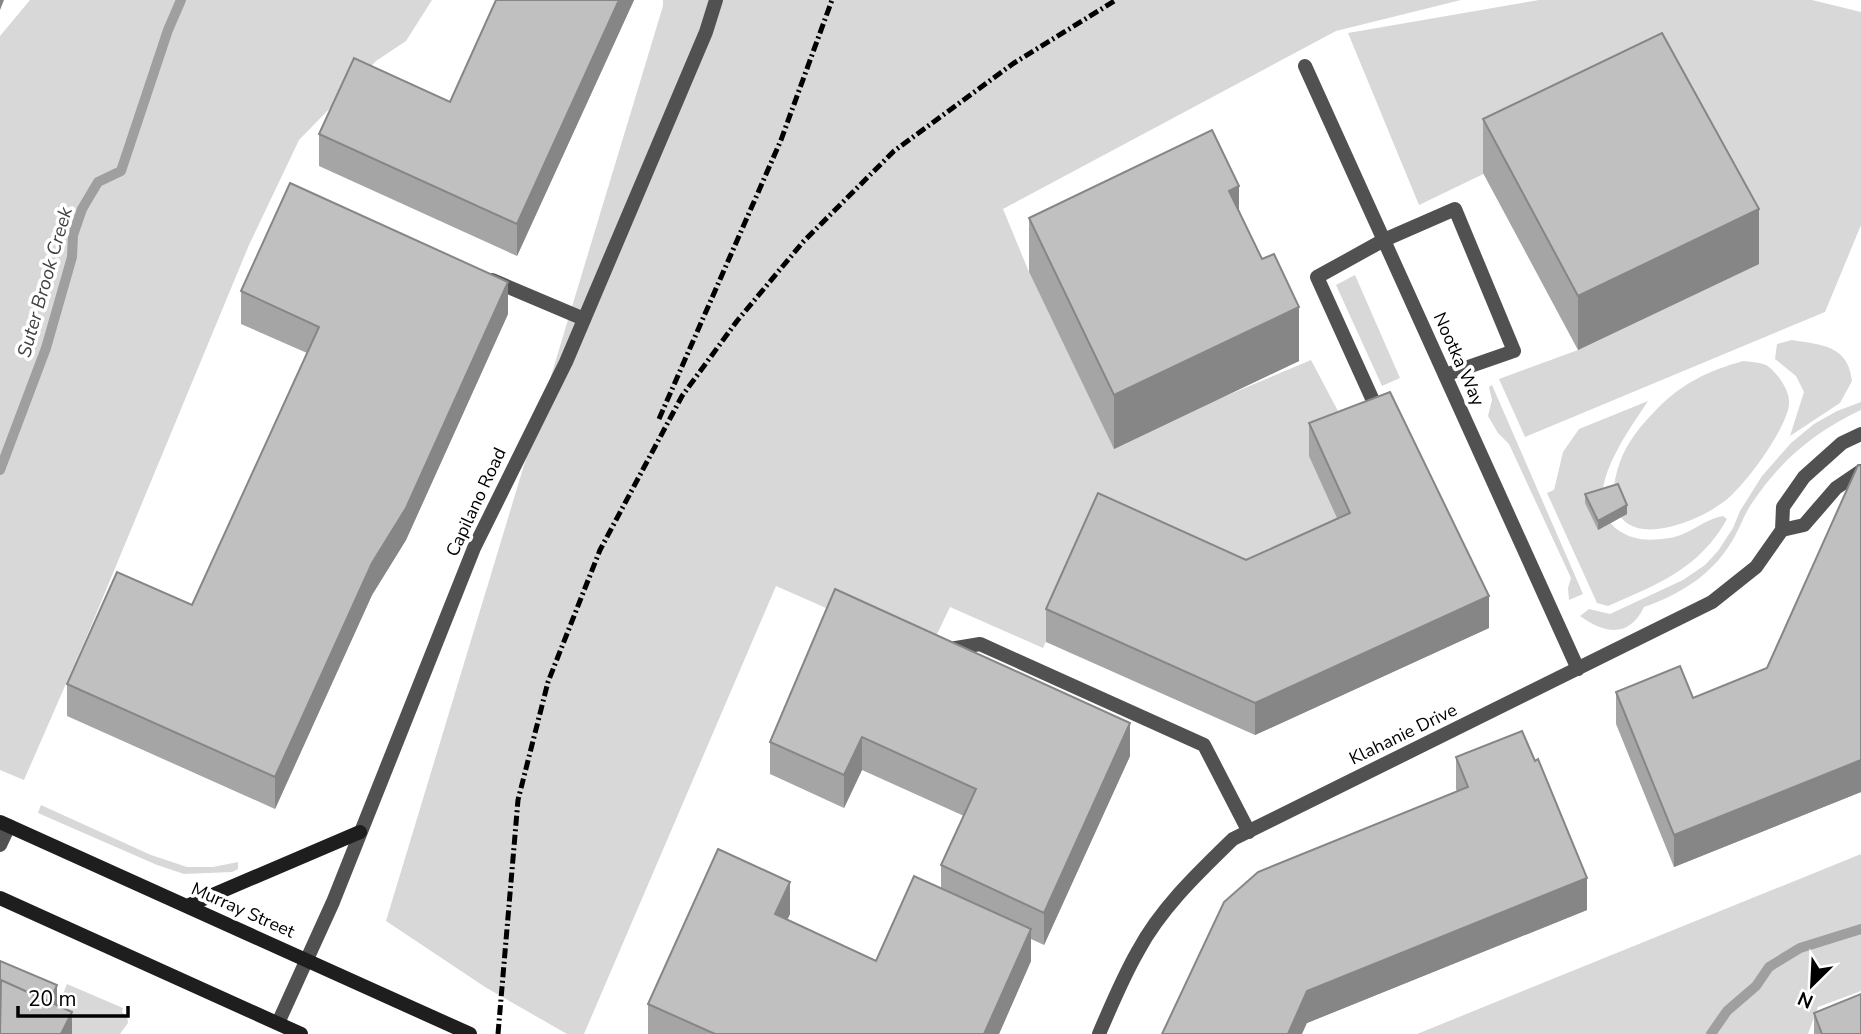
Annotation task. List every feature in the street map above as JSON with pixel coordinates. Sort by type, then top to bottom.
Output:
[{"type":"main road","name":"Murray Street","points":[[4,824],[470,1034]]},
{"type":"main road","points":[[187,906],[360,832]]},
{"type":"main road","points":[[0,898],[301,1034]]},
{"type":"street","name":"Capilano Road","points":[[278,1023],[308,960],[474,548],[566,362],[706,32],[716,0]]},
{"type":"street","name":"Nootka Way","points":[[1305,66],[1578,669]]},
{"type":"street","points":[[1374,405],[1317,276],[1384,240],[1455,209],[1514,351],[1445,375]]},
{"type":"street","points":[[475,272],[584,319]]},
{"type":"street","name":"Klahanie Drive","points":[[1099,1034],[1139,948],[1195,876],[1233,839],[1712,602],[1756,567],[1782,530],[1783,507],[1804,477],[1836,448],[1861,434]]},
{"type":"street","name":"Klahanie Drive","points":[[1782,530],[1804,525],[1836,488],[1861,471]]},
{"type":"street","points":[[933,652],[980,644],[1204,745],[1249,832]]},
{"type":"street","points":[[0,845],[4,824]]},
{"type":"shaded area","points":[[30,0],[432,0],[406,41],[376,61],[299,140],[249,245],[89,631],[24,780],[0,770],[0,36]]},
{"type":"shaded area","points":[[663,0],[1461,0],[1336,31],[1003,209],[1029,272],[1112,444],[1311,360],[1348,430],[1350,534],[1263,575],[1103,515],[1043,648],[950,607],[928,653],[776,586],[584,1034],[567,1034],[485,987],[386,921]]},
{"type":"shaded area","points":[[1539,0],[1812,0],[1861,12],[1861,225],[1825,312],[1525,437],[1499,379],[1578,350],[1758,264],[1662,88],[1419,205],[1348,33]]},
{"type":"shaded area","points":[[1355,275],[1400,378],[1382,386],[1336,285]]},
{"type":"shaded area","points":[[1792,340],[1832,349],[1845,360],[1852,381],[1840,403],[1790,436],[1804,392],[1796,376],[1775,359],[1777,344]]},
{"type":"shaded area","points":[[1743,361],[1769,367],[1788,393],[1787,413],[1763,457],[1731,496],[1690,521],[1652,529],[1638,528],[1627,523],[1619,515],[1615,505],[1615,478],[1635,434],[1651,415],[1686,385],[1718,369]]},
{"type":"shaded area","points":[[1492,385],[1583,594],[1569,600],[1571,578],[1509,444],[1498,433],[1488,416],[1492,400],[1489,387]]},
{"type":"shaded area","points":[[1648,401],[1610,465],[1602,501],[1606,517],[1624,534],[1648,540],[1676,537],[1709,520],[1723,516],[1727,519],[1704,551],[1690,563],[1660,582],[1608,606],[1597,603],[1547,493],[1554,490],[1563,452],[1579,429]]},
{"type":"shaded area","points":[[1861,402],[1861,410],[1814,438],[1775,473],[1750,507],[1727,549],[1697,580],[1644,607],[1638,617],[1624,628],[1616,630],[1598,627],[1580,616],[1589,609],[1610,614],[1683,580],[1705,565],[1733,528],[1740,511],[1762,476],[1791,443],[1814,424]]},
{"type":"shaded area","points":[[41,805],[151,855],[187,867],[213,867],[238,862],[238,869],[232,872],[184,874],[157,865],[38,813]]},
{"type":"shaded area","points":[[1861,854],[1861,991],[1818,1007],[1808,1034],[1417,1034]]},
{"type":"shaded area","points":[[67,984],[123,1008],[122,1012],[127,1016],[128,1023],[120,1034],[47,1034]]},
{"type":"building","points":[[496,0],[619,0],[517,224],[319,134],[354,58],[450,102]]},
{"type":"building","points":[[1662,33],[1759,209],[1578,296],[1483,119]]},
{"type":"building","points":[[1212,130],[1239,186],[1229,191],[1262,259],[1274,254],[1299,307],[1114,395],[1029,218]]},
{"type":"building","points":[[290,183],[508,282],[406,508],[372,563],[275,777],[67,684],[117,572],[192,605],[319,327],[241,291]]},
{"type":"building","points":[[1390,392],[1489,596],[1255,703],[1046,609],[1098,493],[1246,560],[1350,513],[1309,423]]},
{"type":"building","points":[[1858,465],[1861,466],[1861,760],[1674,835],[1616,692],[1680,666],[1693,698],[1767,668]]},
{"type":"building","points":[[1618,484],[1627,505],[1598,521],[1585,494]]},
{"type":"building","points":[[835,589],[1130,723],[1044,913],[941,865],[976,789],[862,737],[844,775],[770,742]]},
{"type":"building","points":[[1522,731],[1535,761],[1538,759],[1587,878],[1307,991],[1288,1034],[1162,1034],[1224,902],[1258,872],[1468,787],[1456,757]]},
{"type":"building","points":[[718,849],[790,882],[775,914],[876,961],[914,876],[1031,929],[984,1034],[715,1034],[648,1004]]},
{"type":"building","points":[[0,961],[57,985],[50,1002],[1,980],[0,982]]},
{"type":"building","points":[[1,980],[72,1012],[61,1034],[0,1034]]},
{"type":"building","points":[[1861,994],[1861,1034],[1822,1034],[1814,1013]]},
{"type":"waterway","name":"Suter Brook Creek","points":[[0,470],[46,348],[72,257],[73,235],[82,209],[98,182],[121,171],[168,30],[181,0]]},
{"type":"waterway","points":[[1711,1034],[1727,1011],[1756,986],[1769,967],[1800,948],[1861,929]]},
{"type":"railway","points":[[659,419],[781,140],[832,0]]},
{"type":"railway","points":[[498,1034],[518,800],[548,682],[600,550],[682,396],[737,321],[803,242],[894,151],[1014,63],[1116,0]]}]
